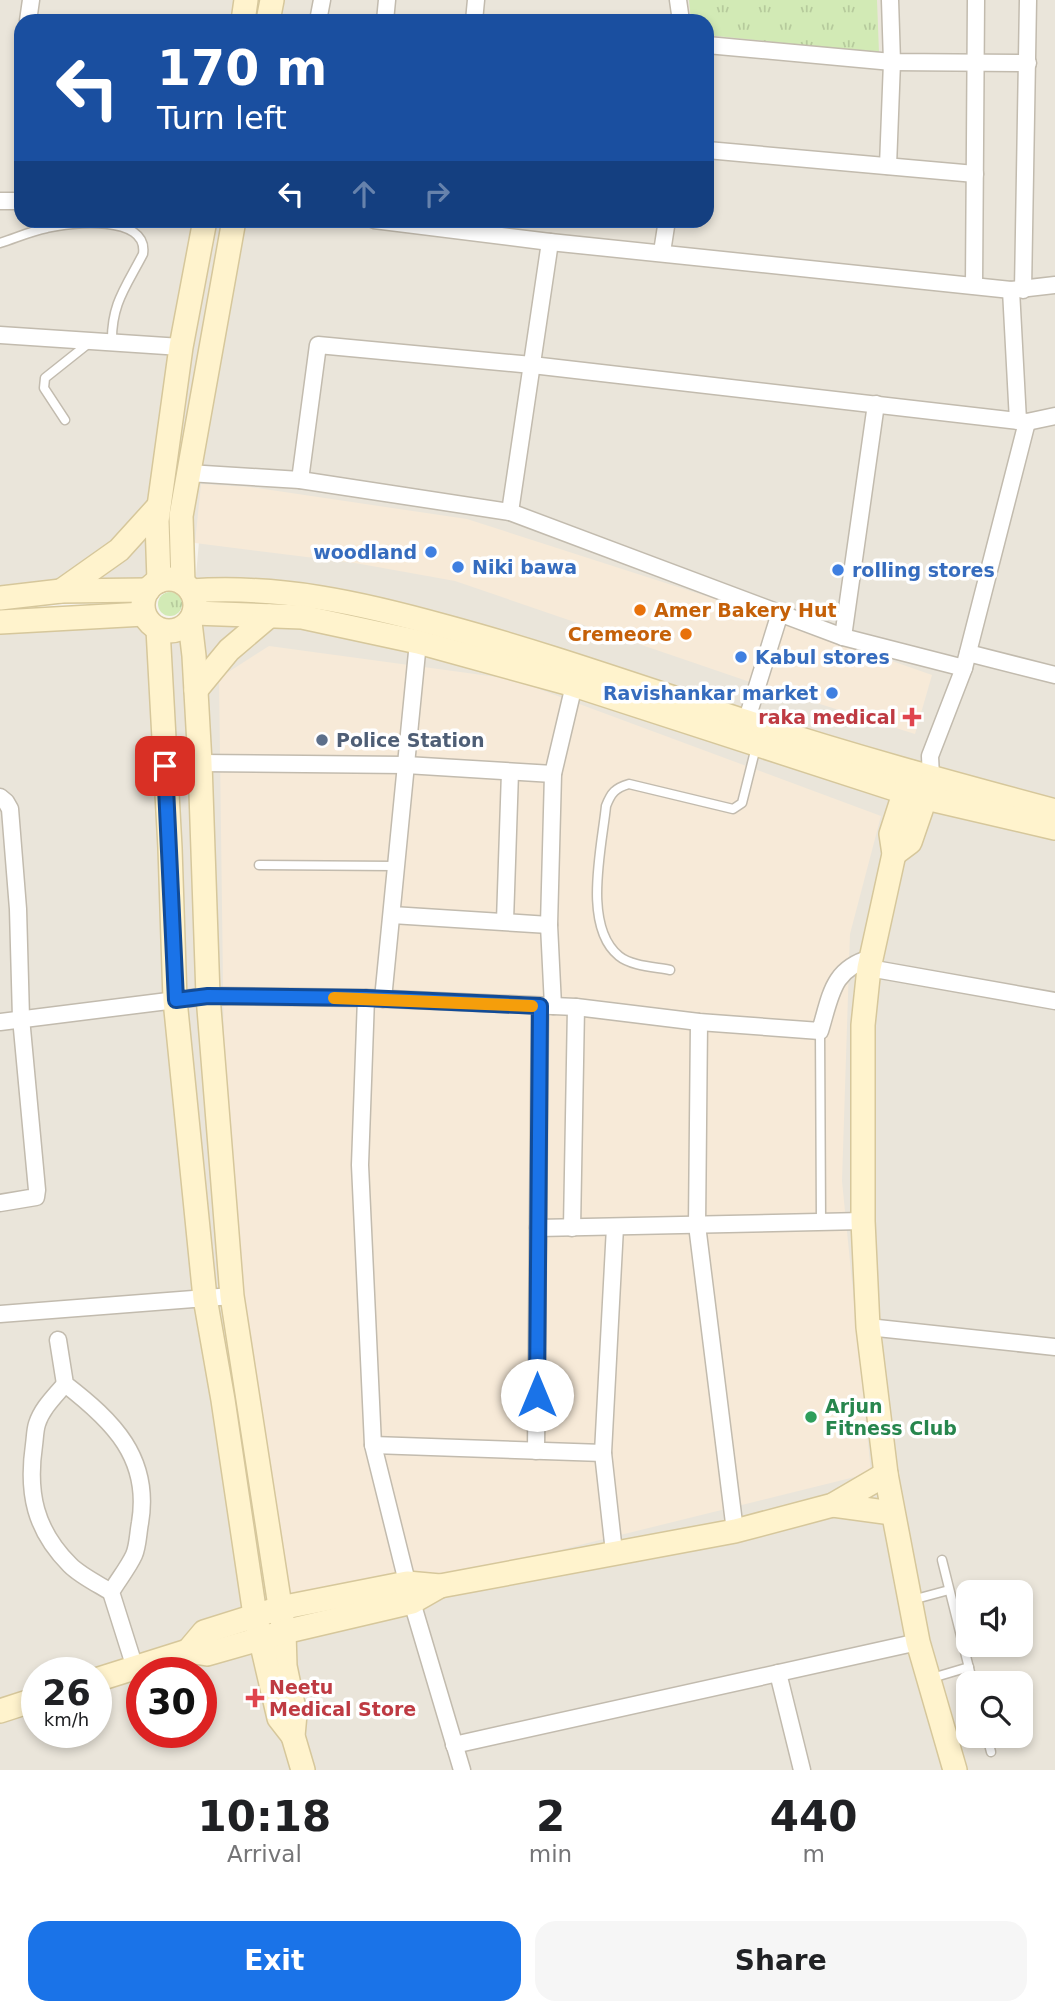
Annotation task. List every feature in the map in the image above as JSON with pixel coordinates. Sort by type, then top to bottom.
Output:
[{"type":"street","points":[[888,166],[892,62],[890,0]]},
{"type":"street","points":[[974,285],[976,0]]},
{"type":"street","points":[[955,1770],[918,1642],[886,1474],[868,1327],[863,1221],[863,1025],[870,963],[894,854],[909,842],[920,779],[966,661],[1023,422],[1017,290],[1028,63],[1028,0]]},
{"type":"street","points":[[714,46],[892,62],[1028,63]]},
{"type":"street","points":[[714,151],[975,174]]},
{"type":"street","points":[[203,228],[181,347],[156,521],[153,585],[144,596],[151,621],[170,848],[176,1000],[205,1298],[255,1615],[279,1717],[293,1736],[303,1770]]},
{"type":"street","points":[[233,228],[181,516],[196,690],[208,996],[232,1296],[284,1632],[285,1666],[295,1714],[293,1736]]},
{"type":"street","points":[[471,228],[550,242],[1017,290],[1055,285]]},
{"type":"street","points":[[662,252],[666,228]]},
{"type":"street","points":[[510,512],[550,242]]},
{"type":"street","points":[[0,335],[181,347]]},
{"type":"street","points":[[300,480],[318,345],[532,365],[1023,422],[1055,416]]},
{"type":"street","points":[[843,637],[876,404]]},
{"type":"street","points":[[188,473],[300,480],[510,512],[843,637],[1055,675]]},
{"type":"street","points":[[61,591],[119,550],[159,507]]},
{"type":"street","points":[[0,598],[153,585],[171,579],[189,602],[270,616],[325,621],[418,642],[574,685],[757,745],[1055,811]]},
{"type":"street","points":[[189,602],[226,589],[320,596],[375,607],[532,650],[920,779],[1055,828]]},
{"type":"street","points":[[0,622],[151,621],[169,631],[181,629],[189,602]]},
{"type":"street","points":[[746,722],[780,613]]},
{"type":"street","points":[[196,690],[229,650],[270,616]]},
{"type":"street","points":[[383,999],[418,642]]},
{"type":"street","points":[[536,1451],[538,1228],[547,1006],[552,774],[574,685]]},
{"type":"street","points":[[200,763],[406,765],[552,774]]},
{"type":"street","points":[[505,921],[510,772]]},
{"type":"street","points":[[0,797],[10,809],[18,909],[21,1018],[37,1190],[36,1197],[29,1200],[0,1203]]},
{"type":"street","points":[[0,912],[18,909]]},
{"type":"street","points":[[392,915],[549,925]]},
{"type":"street","points":[[0,1022],[208,996],[366,998],[576,1007],[699,1022],[820,1031],[832,991],[843,972],[853,963],[870,963],[1055,1000]]},
{"type":"street","points":[[366,998],[360,1165],[373,1445],[409,1592],[462,1770]]},
{"type":"street","points":[[572,1228],[576,1007]]},
{"type":"street","points":[[699,1022],[697,1225],[735,1531]]},
{"type":"street","points":[[538,1228],[863,1221]]},
{"type":"street","points":[[614,1552],[603,1453],[615,1227]]},
{"type":"street","points":[[0,1314],[232,1296]]},
{"type":"street","points":[[868,1327],[1055,1347]]},
{"type":"street","points":[[58,1340],[65,1384],[109,1421],[126,1443],[141,1482],[142,1512],[135,1553],[111,1592]]},
{"type":"street","points":[[65,1384],[44,1409],[37,1424],[32,1463],[32,1496],[53,1546],[72,1567],[111,1592],[132,1657]]},
{"type":"street","points":[[373,1445],[603,1453]]},
{"type":"street","points":[[188,1651],[204,1632],[280,1608],[409,1592],[735,1531],[833,1505],[886,1474]]},
{"type":"street","points":[[833,1505],[892,1513]]},
{"type":"street","points":[[169,1657],[188,1651],[207,1654],[409,1592]]},
{"type":"street","points":[[454,1745],[918,1642]]},
{"type":"street","points":[[778,1673],[802,1770]]},
{"type":"street","points":[[0,1711],[21,1704]]},
{"type":"lane","points":[[0,243],[47,228]]},
{"type":"lane","points":[[112,343],[111,321],[114,311],[144,247],[139,237],[124,228]]},
{"type":"lane","points":[[65,420],[44,388],[45,378],[91,341]]},
{"type":"lane","points":[[670,970],[627,961],[618,956],[604,939],[596,900],[606,806],[611,794],[618,787],[629,784],[733,810],[742,803],[757,745]]},
{"type":"lane","points":[[259,865],[394,866]]},
{"type":"lane","points":[[820,1031],[821,1223]]},
{"type":"lane","points":[[942,1560],[970,1671]]},
{"type":"lane","points":[[910,1600],[949,1590]]},
{"type":"lane","points":[[929,1679],[969,1667]]},
{"type":"lane","points":[[991,1748],[992,1752]]},
{"type":"shaded area","points":[[0,0],[1055,0],[1055,1770],[0,1770],[0,622],[146,625],[205,610],[194,596],[199,542],[165,546],[161,580],[0,587]]},
{"type":"shaded area","points":[[201,484],[250,487],[467,519],[706,596],[932,675],[915,734],[750,682],[455,581],[355,563],[195,543]]},
{"type":"shaded area","points":[[269,646],[512,679],[881,816],[850,934],[842,1181],[871,1473],[289,1617],[227,1290],[219,678]]},
{"type":"green space","points":[[689,0],[877,0],[879,53],[714,36],[714,14],[690,14]]},
{"type":"green space","points":[[170,592],[179,595],[182,604],[179,613],[170,616],[161,613],[158,604],[161,595]]},
{"type":"slow traffic","points":[[334,998],[532,1006]]},
{"type":"place","name":"woodland","points":[[431,552]]},
{"type":"place","name":"Niki bawa","points":[[458,567]]},
{"type":"place","name":"rolling stores","points":[[838,570]]},
{"type":"place","name":"Amer Bakery Hut","points":[[640,610]]},
{"type":"place","name":"Cremeore","points":[[686,634]]},
{"type":"place","name":"Kabul stores","points":[[741,657]]},
{"type":"place","name":"Ravishankar market","points":[[832,693]]},
{"type":"place","name":"raka medical","points":[[912,717]]},
{"type":"place","name":"Police Station","points":[[322,740]]},
{"type":"place","name":"Arjun Fitness Club","points":[[811,1417]]},
{"type":"place","name":"Neetu Medical Store","points":[[255,1698]]},
{"type":"route","points":[[165,766],[176,1000],[208,996],[366,998],[540,1006],[537,1395]]}]
